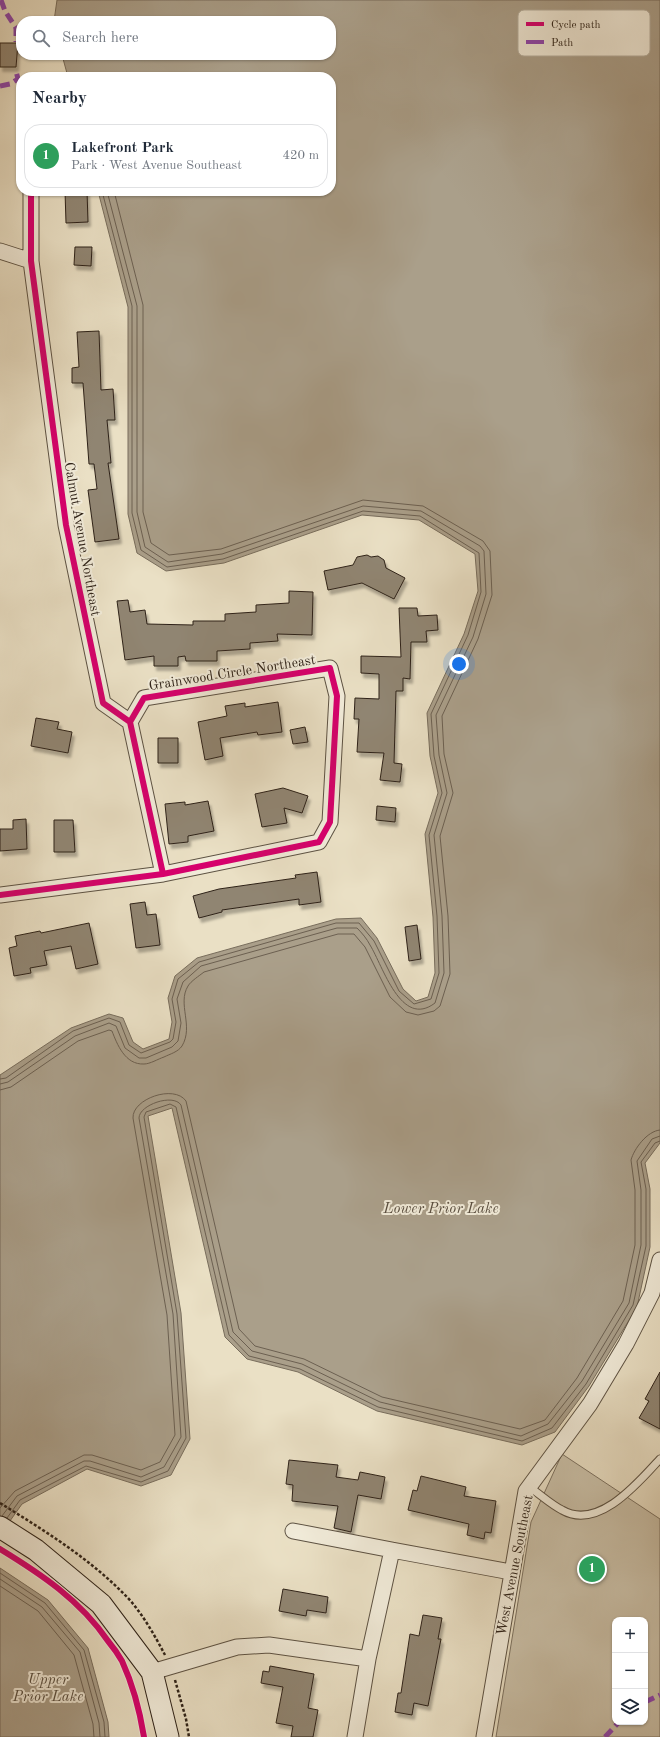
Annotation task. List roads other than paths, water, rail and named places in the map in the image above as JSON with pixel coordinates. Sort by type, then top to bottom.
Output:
[{"type":"main road","points":[[0,1527],[36,1550],[100,1604],[152,1672],[168,1737]]},
{"type":"street","name":"Calmut Avenue Northeast","points":[[31,196],[31,261],[66,525],[103,703],[130,722]]},
{"type":"street","points":[[0,251],[31,261]]},
{"type":"street","name":"Grainwood Circle Northeast","points":[[0,895],[163,874],[319,842],[330,822],[337,696],[330,668],[144,698],[130,722]]},
{"type":"street","points":[[130,722],[163,874]]},
{"type":"street","name":"West Avenue Southeast","points":[[484,1737],[526,1491],[590,1404],[626,1344],[652,1293],[660,1260]]},
{"type":"street","points":[[293,1531],[511,1572]]},
{"type":"street","points":[[355,1737],[368,1659],[392,1550]]},
{"type":"street","points":[[152,1672],[237,1647],[269,1646],[368,1659]]},
{"type":"lane","points":[[529,1487],[562,1511],[576,1515],[589,1515],[607,1509],[642,1478],[660,1459]]},
{"type":"water","name":"Lower Prior Lake","points":[[57,0],[660,0],[660,1143],[645,1163],[650,1189],[650,1247],[637,1307],[589,1386],[555,1432],[522,1445],[377,1411],[298,1372],[247,1359],[225,1337],[172,1108],[148,1116],[181,1313],[190,1439],[171,1475],[141,1486],[87,1469],[22,1504],[0,1535],[0,1075],[71,1028],[109,1014],[123,1018],[133,1042],[143,1049],[169,1039],[172,1022],[168,998],[175,976],[197,958],[336,919],[361,918],[377,938],[403,989],[416,1001],[428,997],[435,973],[433,917],[425,834],[438,793],[430,756],[427,713],[464,634],[478,591],[475,554],[419,520],[362,515],[224,563],[166,571],[137,553],[128,514],[128,307],[99,196],[336,196],[336,72],[67,72],[63,60],[336,60],[336,16],[55,16]]},
{"type":"water","name":"Upper Prior Lake","points":[[0,1568],[48,1600],[88,1648],[108,1722],[109,1737],[0,1737]]},
{"type":"place","name":"Lakefront Park","points":[[592,1569]]}]
